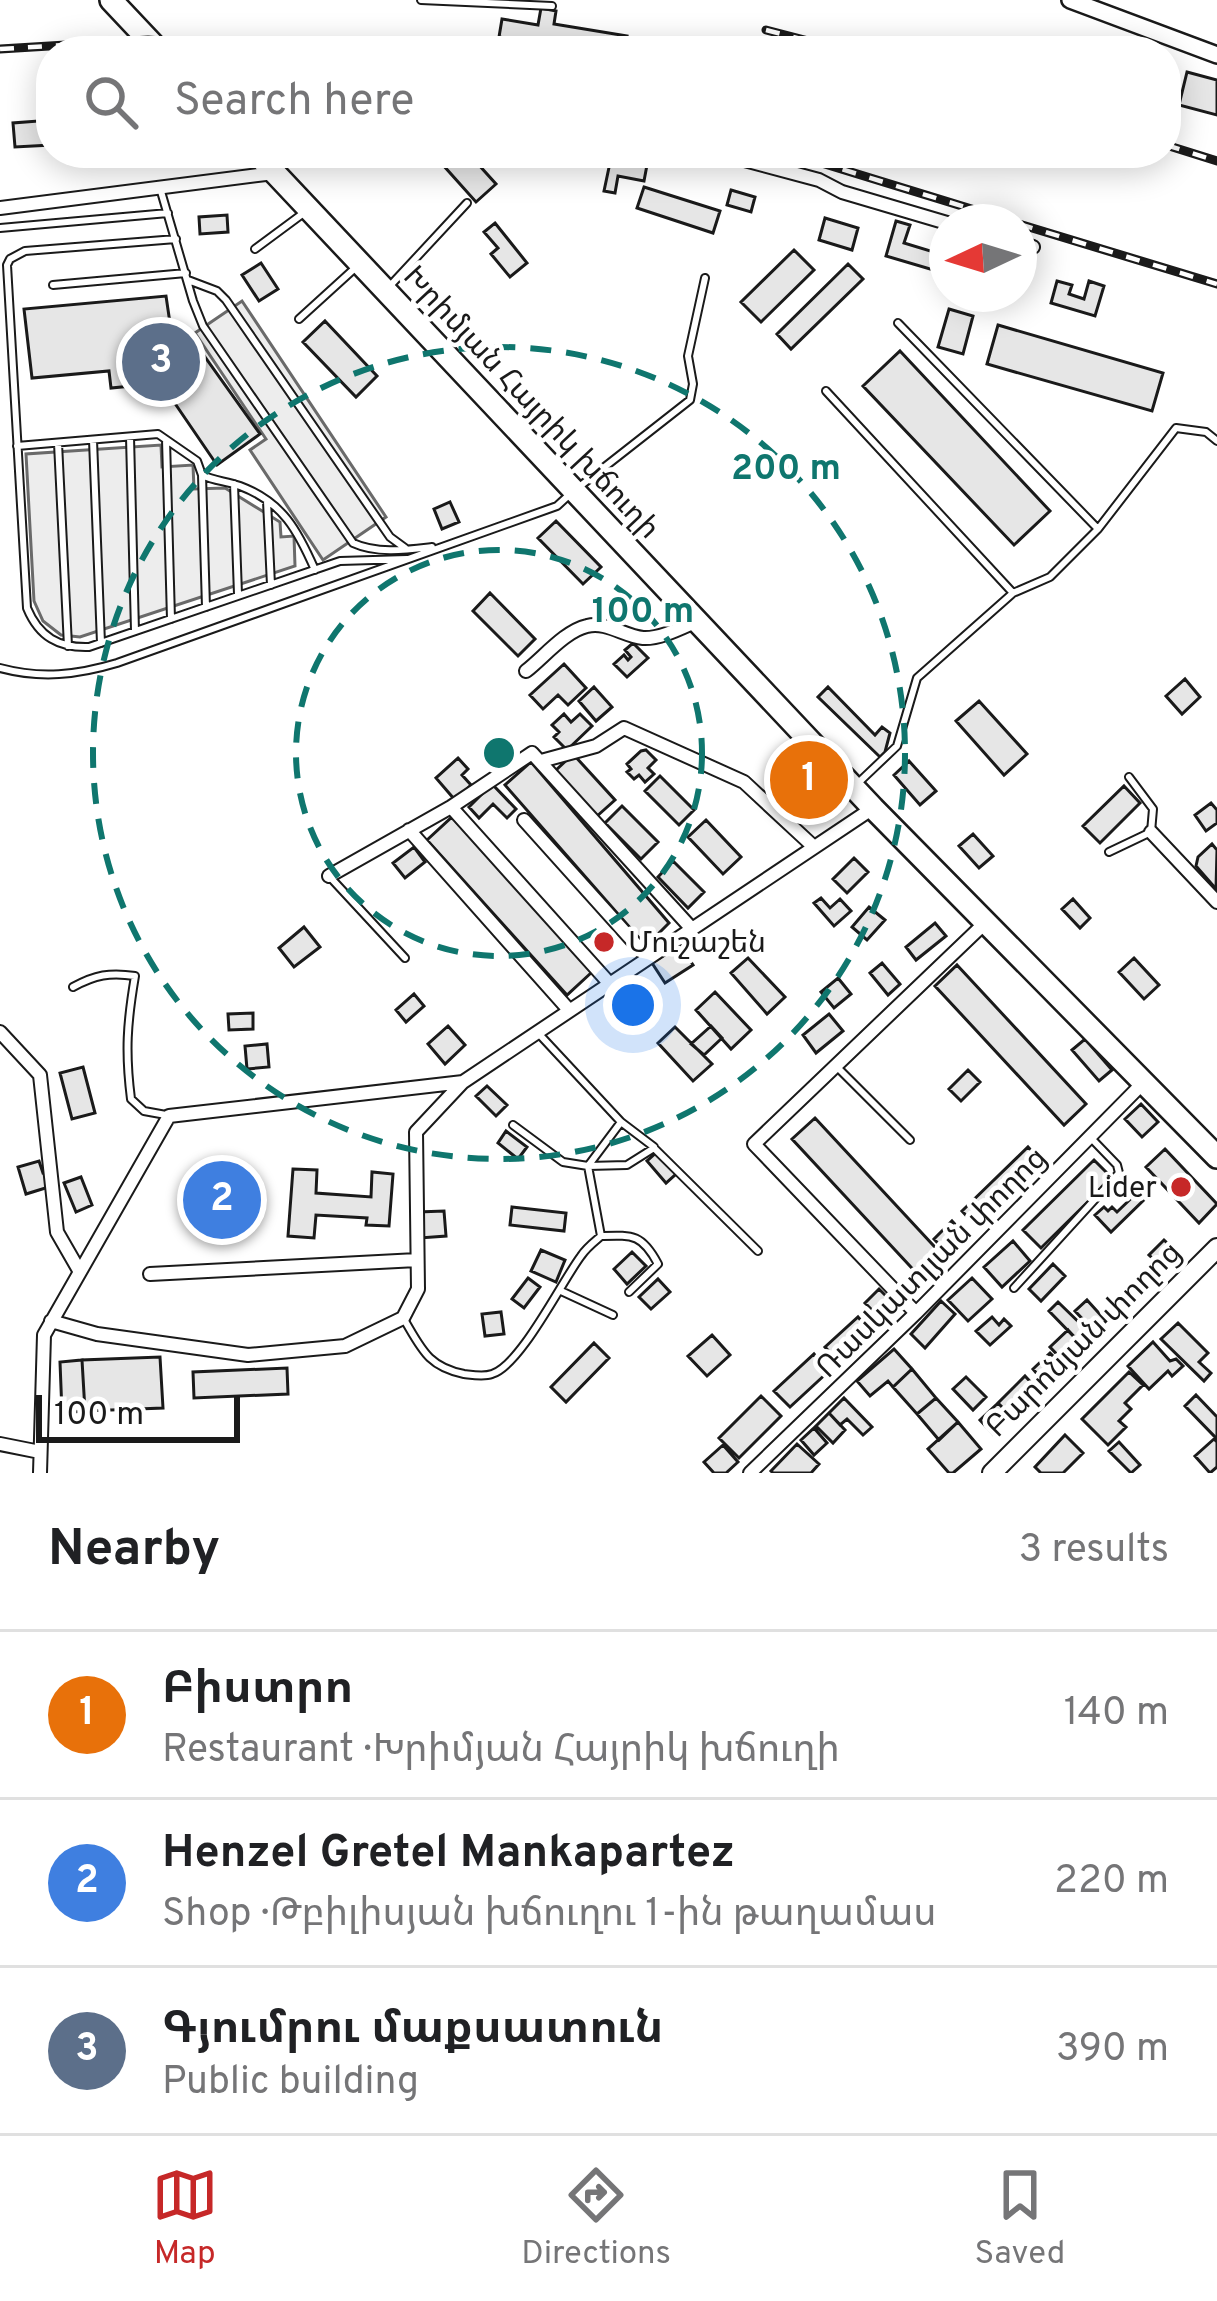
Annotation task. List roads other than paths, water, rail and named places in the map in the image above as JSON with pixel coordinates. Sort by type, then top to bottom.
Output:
[{"type":"highway","points":[[111,0],[145,36]]},
{"type":"highway","name":"Խրիմյան Հայրիկ խճուղի","points":[[270,168],[873,808],[1217,1157]]},
{"type":"main road","name":"Բարոնյան փողոց","points":[[992,1473],[1217,1248]]},
{"type":"street","points":[[1070,0],[1166,36]]},
{"type":"street","points":[[1181,42],[1217,55]]},
{"type":"street","points":[[774,168],[929,218]]},
{"type":"street","points":[[0,208],[275,173]]},
{"type":"street","points":[[526,671],[589,625],[654,638],[697,622]]},
{"type":"street","points":[[541,761],[596,746],[624,728],[744,782],[814,847]]},
{"type":"street","points":[[329,877],[451,807],[532,753],[692,929]]},
{"type":"street","points":[[451,807],[610,984]]},
{"type":"street","points":[[51,1321],[97,1334],[248,1355],[345,1346],[403,1318],[418,1289],[416,1132],[463,1082],[873,808]]},
{"type":"street","points":[[524,820],[648,958]]},
{"type":"street","points":[[410,830],[569,1010]]},
{"type":"street","points":[[1151,832],[1217,902]]},
{"type":"street","points":[[916,1313],[754,1144],[986,922]]},
{"type":"street","points":[[0,1032],[40,1075],[57,1232],[80,1272]]},
{"type":"street","points":[[40,1473],[44,1335],[169,1116],[463,1082]]},
{"type":"street","name":"Ռասկատլյան փողոց","points":[[750,1473],[1143,1083]]},
{"type":"street","points":[[150,1274],[417,1260]]},
{"type":"street","points":[[0,1444],[40,1452]]},
{"type":"lane","points":[[422,0],[552,6]]},
{"type":"lane","points":[[160,188],[203,326],[353,543],[408,555]]},
{"type":"lane","points":[[386,290],[467,203]]},
{"type":"lane","points":[[254,249],[309,209]]},
{"type":"lane","points":[[0,228],[168,213]]},
{"type":"lane","points":[[176,239],[25,251],[7,265],[27,608],[37,627],[57,644],[89,646],[340,561],[408,555]]},
{"type":"lane","points":[[299,319],[360,263]]},
{"type":"lane","points":[[53,285],[187,276],[217,291],[390,537],[408,555]]},
{"type":"lane","points":[[0,668],[38,675],[95,669],[557,506],[690,400],[688,356],[706,278]]},
{"type":"lane","points":[[898,323],[1098,529]]},
{"type":"lane","points":[[826,391],[1013,593]]},
{"type":"lane","points":[[854,788],[898,746],[917,678],[1013,593],[1050,578],[1098,529],[1175,428],[1206,432],[1217,441]]},
{"type":"lane","points":[[16,446],[158,434],[196,461],[202,475],[206,607]]},
{"type":"lane","points":[[130,437],[135,631]]},
{"type":"lane","points":[[93,440],[101,643]]},
{"type":"lane","points":[[166,440],[171,619]]},
{"type":"lane","points":[[58,442],[68,646]]},
{"type":"lane","points":[[202,475],[267,501],[297,529],[315,570]]},
{"type":"lane","points":[[234,484],[238,596]]},
{"type":"lane","points":[[267,501],[271,585]]},
{"type":"lane","points":[[1109,852],[1151,832],[1153,809],[1129,777]]},
{"type":"lane","points":[[329,877],[405,958]]},
{"type":"lane","points":[[73,987],[111,972],[135,976],[126,1027],[131,1100],[144,1111],[169,1116]]},
{"type":"lane","points":[[537,1032],[621,1122],[654,1148],[758,1251]]},
{"type":"lane","points":[[836,1066],[910,1140]]},
{"type":"lane","points":[[601,1236],[588,1166],[621,1122]]},
{"type":"lane","points":[[513,1125],[563,1162],[627,1165],[654,1148]]},
{"type":"lane","points":[[1014,1288],[1119,1173],[1090,1137]]},
{"type":"lane","points":[[403,1318],[425,1355],[447,1370],[475,1376],[494,1374],[509,1362],[582,1254],[601,1236],[633,1235],[649,1247],[658,1264],[629,1292]]},
{"type":"lane","points":[[561,1291],[613,1315]]},
{"type":"railway","points":[[766,30],[789,36]]},
{"type":"railway","points":[[0,49],[36,47]]},
{"type":"railway","points":[[1181,150],[1217,161]]},
{"type":"railway","points":[[838,168],[955,204]]},
{"type":"railway","points":[[1037,229],[1217,284]]},
{"type":"place","name":"Գյումրու մաքսատուն","points":[[161,362]]},
{"type":"place","name":"Բիստրո","points":[[809,780]]},
{"type":"place","name":"Մուշաշեն","points":[[604,942]]},
{"type":"place","name":"Lider","points":[[1181,1187]]},
{"type":"place","name":"Henzel Gretel Mankapartez","points":[[222,1200]]}]
